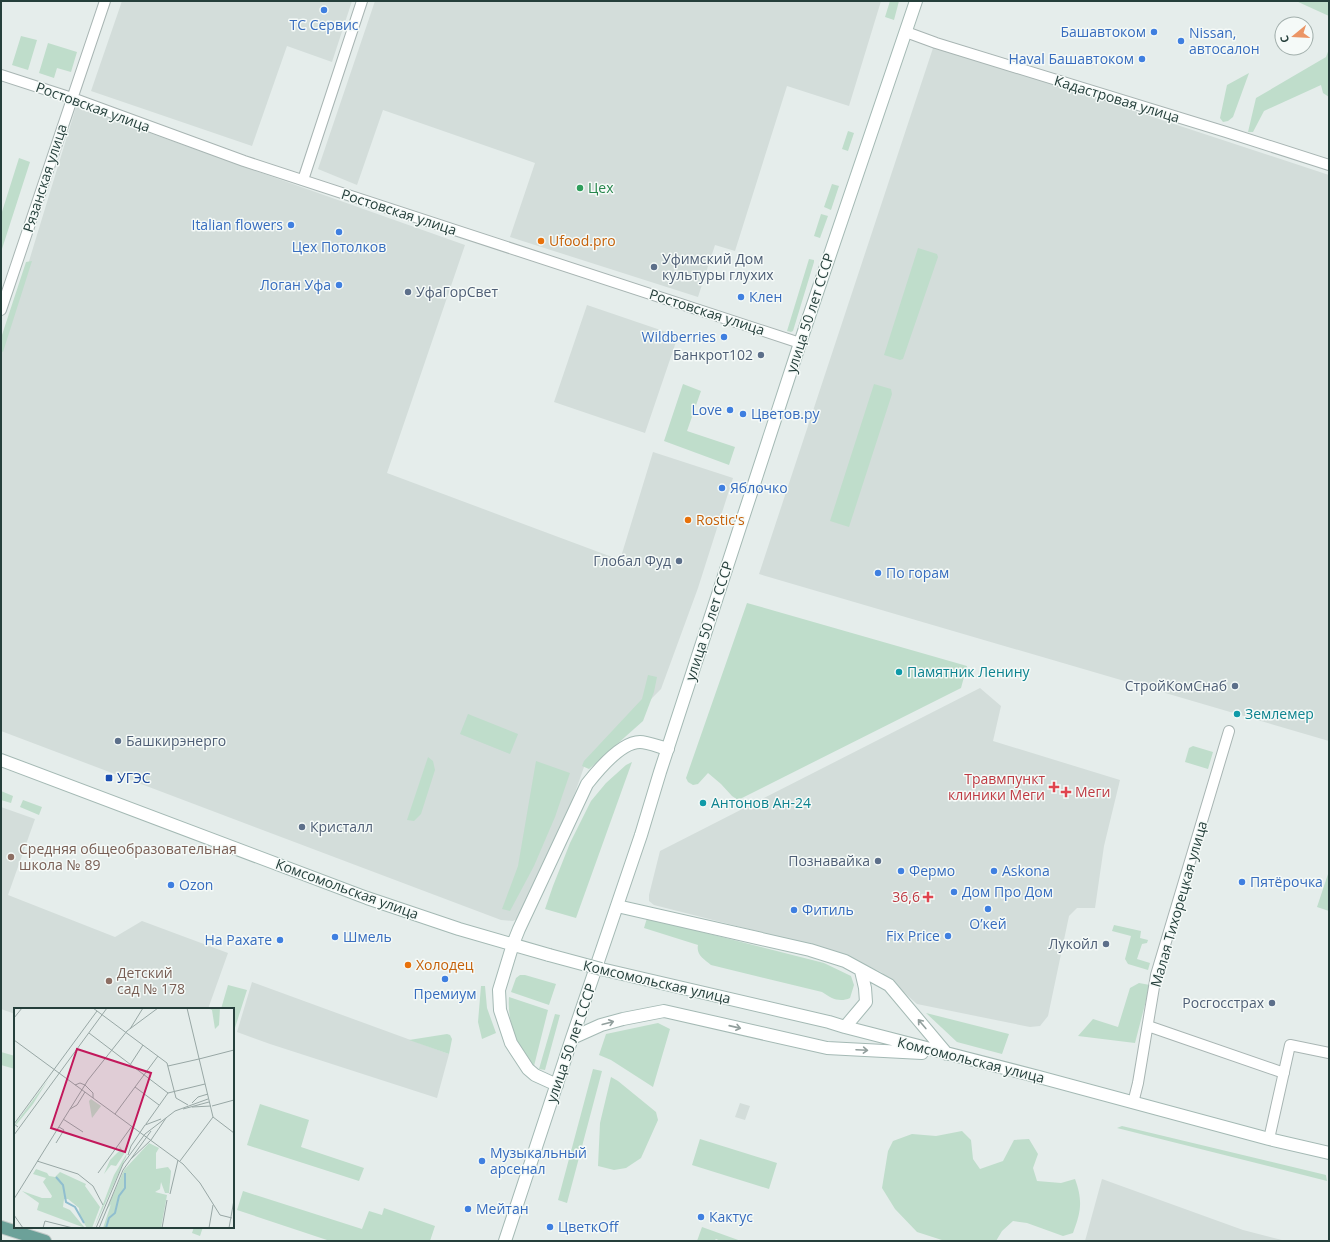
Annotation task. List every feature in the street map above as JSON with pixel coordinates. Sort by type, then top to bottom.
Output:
[{"type":"main road","name":"улица 50 лет СССР","points":[[505,1241],[617,906],[800,343],[916,1]]},
{"type":"main road","points":[[557,1085],[534,1075],[528,1069],[511,1043],[500,1010],[499,990],[513,944],[587,784],[604,763],[625,746],[640,742],[668,749]]},
{"type":"main road","name":"Комсомольская улица","points":[[1,760],[367,898],[459,929],[601,969],[829,1022],[1269,1139],[1329,1153]]},
{"type":"main road","points":[[617,906],[810,950],[844,961],[889,985],[947,1054]]},
{"type":"main road","points":[[845,1027],[866,1002],[862,971]]},
{"type":"main road","points":[[572,1038],[601,1025],[664,1011],[828,1048],[947,1054]]},
{"type":"main road","points":[[1,1227],[45,1241]]},
{"type":"street","name":"Рязанская улица","points":[[1,310],[105,1]]},
{"type":"street","points":[[303,180],[362,1]]},
{"type":"street","name":"Кадастровая улица","points":[[906,32],[936,43],[1329,165]]},
{"type":"street","name":"Ростовская улица","points":[[1,75],[72,98],[216,151],[800,343]]},
{"type":"street","name":"Малая Тихорецкая улица","points":[[1133,1103],[1138,1083],[1156,975],[1229,731]]},
{"type":"street","points":[[1148,1026],[1284,1073]]},
{"type":"street","points":[[1269,1139],[1290,1045],[1329,1053]]},
{"type":"shaded area","points":[[122,1],[352,1],[332,62],[287,46],[252,146],[91,91]]},
{"type":"shaded area","points":[[375,1],[881,1],[849,106],[787,86],[735,251],[715,245],[698,297],[510,237],[535,163],[383,110],[357,185],[318,169]]},
{"type":"shaded area","points":[[934,45],[1329,175],[1329,741],[759,574]]},
{"type":"shaded area","points":[[76,107],[465,245],[387,473],[620,560],[653,452],[733,478],[698,588],[661,689],[584,767],[564,824],[521,917],[513,921],[501,920],[1,731],[1,353]]},
{"type":"shaded area","points":[[587,305],[678,336],[645,433],[554,402]]},
{"type":"shaded area","points":[[980,688],[1001,706],[993,741],[1120,780],[1104,846],[1095,908],[1077,908],[1069,916],[1048,1016],[1040,1026],[1030,1027],[917,1004],[881,972],[847,957],[811,945],[654,905],[649,901],[649,895],[660,851]]},
{"type":"shaded area","name":"Детский сад № 178","points":[[1,807],[35,819],[8,895],[115,937],[142,921],[228,953],[208,1008],[14,1008],[14,1014],[1,1009]]},
{"type":"shaded area","points":[[252,982],[449,1054],[437,1098],[237,1032]]},
{"type":"shaded area","points":[[740,1103],[750,1106],[745,1120],[735,1117]]},
{"type":"shaded area","points":[[1102,1179],[1243,1230],[1286,1241],[1085,1241]]},
{"type":"green space","points":[[890,1],[899,1],[894,20],[885,17]]},
{"type":"green space","points":[[1296,1],[1329,1],[1329,16]]},
{"type":"green space","points":[[21,36],[37,40],[28,70],[12,65]]},
{"type":"green space","points":[[48,43],[77,52],[71,72],[57,68],[54,78],[39,73]]},
{"type":"green space","points":[[1329,49],[1329,97],[1323,93],[1321,85],[1264,111],[1253,132],[1248,132],[1256,98],[1326,57]]},
{"type":"green space","points":[[1249,73],[1233,117],[1228,121],[1223,122],[1220,118],[1227,85]]},
{"type":"green space","points":[[848,131],[854,133],[848,151],[842,149]]},
{"type":"green space","points":[[19,158],[30,162],[1,252],[1,215]]},
{"type":"green space","points":[[832,184],[839,186],[831,210],[824,207]]},
{"type":"green space","points":[[821,214],[828,216],[820,238],[814,236]]},
{"type":"green space","points":[[918,248],[937,254],[938,257],[903,359],[900,360],[884,355]]},
{"type":"green space","points":[[809,259],[814,260],[814,262],[793,331],[787,331]]},
{"type":"green space","points":[[32,261],[3,352],[1,351],[1,338],[26,262]]},
{"type":"green space","points":[[683,384],[701,391],[687,431],[735,447],[729,465],[664,441]]},
{"type":"green space","points":[[874,384],[891,389],[892,394],[849,527],[830,521]]},
{"type":"green space","points":[[747,603],[967,666],[961,688],[738,800],[708,773],[698,784],[693,785],[688,782],[686,778]]},
{"type":"green space","points":[[648,675],[657,677],[654,692],[643,721],[589,769],[582,766],[584,761],[642,699]]},
{"type":"green space","points":[[468,714],[518,734],[510,754],[460,734]]},
{"type":"green space","points":[[1193,746],[1213,752],[1208,769],[1185,762],[1189,748]]},
{"type":"green space","points":[[428,757],[433,761],[435,770],[421,814],[414,821],[407,820]]},
{"type":"green space","points":[[536,761],[570,773],[555,817],[534,866],[510,911],[502,909],[518,866]]},
{"type":"green space","points":[[632,762],[576,918],[545,909],[570,843],[591,801],[606,783],[626,765]]},
{"type":"green space","points":[[1,791],[13,796],[11,803],[1,800]]},
{"type":"green space","points":[[23,800],[42,807],[39,815],[20,807]]},
{"type":"green space","points":[[1329,871],[1329,911],[1317,907]]},
{"type":"green space","points":[[647,918],[824,963],[851,976],[854,985],[850,998],[839,1000],[822,992],[711,965],[699,954],[698,945],[644,928]]},
{"type":"green space","points":[[1114,925],[1141,931],[1140,938],[1148,940],[1147,943],[1142,944],[1137,959],[1150,963],[1148,970],[1128,964],[1125,959],[1131,936],[1112,931]]},
{"type":"green space","points":[[520,975],[525,975],[556,984],[549,1005],[511,992],[516,978]]},
{"type":"green space","points":[[1139,983],[1150,985],[1135,1043],[1078,1036],[1093,1019],[1118,1027],[1130,988]]},
{"type":"green space","points":[[228,985],[247,990],[234,1031],[234,1008],[221,1008]]},
{"type":"green space","points":[[481,986],[485,986],[487,1008],[496,1033],[482,1039],[478,1022]]},
{"type":"green space","points":[[509,997],[548,1010],[534,1066],[514,1034],[510,1016]]},
{"type":"green space","points":[[926,1013],[1009,1034],[1002,1054],[957,1042]]},
{"type":"green space","points":[[555,1014],[560,1015],[545,1070],[539,1069]]},
{"type":"green space","points":[[658,1023],[670,1029],[653,1087],[611,1060],[599,1055],[606,1034]]},
{"type":"green space","points":[[447,1034],[450,1035],[452,1039],[449,1054],[409,1040]]},
{"type":"green space","points":[[1,1052],[14,1056],[14,1069],[1,1065]]},
{"type":"green space","points":[[593,1069],[602,1071],[567,1203],[558,1200]]},
{"type":"green space","points":[[611,1077],[656,1112],[658,1120],[641,1158],[626,1168],[614,1170],[598,1166],[600,1123]]},
{"type":"green space","points":[[260,1104],[309,1120],[301,1147],[364,1168],[359,1181],[247,1145]]},
{"type":"green space","points":[[1122,1126],[1326,1175],[1327,1181],[1117,1128]]},
{"type":"green space","points":[[962,1131],[971,1140],[973,1159],[980,1169],[1003,1161],[1014,1140],[1029,1139],[1038,1154],[1033,1168],[1037,1181],[1061,1183],[1075,1179],[1078,1187],[1080,1206],[1078,1219],[1073,1233],[1063,1236],[1027,1223],[1013,1221],[1002,1231],[996,1241],[945,1241],[917,1232],[895,1209],[882,1188],[888,1151],[893,1141],[912,1134],[936,1136]]},
{"type":"green space","points":[[700,1139],[777,1163],[769,1189],[692,1165]]},
{"type":"green space","points":[[243,1191],[362,1229],[369,1211],[382,1215],[384,1208],[435,1226],[430,1241],[330,1241],[237,1210]]},
{"type":"green space","points":[[702,1227],[741,1241],[721,1241],[716,1239],[714,1241],[697,1241]]},
{"type":"green space","points":[[194,1228],[203,1228],[200,1236],[192,1233]]},
{"type":"place","name":"ТС Сервис","points":[[324,10]]},
{"type":"place","name":"Башавтоком","points":[[1154,32]]},
{"type":"place","name":"Nissan, автосалон","points":[[1181,41]]},
{"type":"place","name":"Haval Башавтоком","points":[[1142,59]]},
{"type":"place","name":"Цех","points":[[580,188]]},
{"type":"place","name":"Italian flowers","points":[[291,225]]},
{"type":"place","name":"Цех Потолков","points":[[339,232]]},
{"type":"place","name":"Ufood.pro","points":[[541,241]]},
{"type":"place","name":"Уфимский Дом культуры глухих","points":[[654,267]]},
{"type":"place","name":"Логан Уфа","points":[[339,285]]},
{"type":"place","name":"УфаГорСвет","points":[[408,292]]},
{"type":"place","name":"Клен","points":[[741,297]]},
{"type":"place","name":"Wildberries","points":[[724,337]]},
{"type":"place","name":"Банкрот102","points":[[761,355]]},
{"type":"place","name":"Love","points":[[730,410]]},
{"type":"place","name":"Цветов.ру","points":[[743,414]]},
{"type":"place","name":"Яблочко","points":[[722,488]]},
{"type":"place","name":"Rostic's","points":[[688,520]]},
{"type":"place","name":"Глобал Фуд","points":[[679,561]]},
{"type":"place","name":"По горам","points":[[878,573]]},
{"type":"place","name":"Памятник Ленину","points":[[899,672]]},
{"type":"place","name":"СтройКомСнаб","points":[[1235,686]]},
{"type":"place","name":"Землемер","points":[[1237,714]]},
{"type":"place","name":"Башкирэнерго","points":[[118,741]]},
{"type":"place","name":"УГЭС","points":[[109,778]]},
{"type":"place","name":"Травмпункт клиники Меги","points":[[1054,787]]},
{"type":"place","name":"Меги","points":[[1066,792]]},
{"type":"place","name":"Антонов Ан-24","points":[[703,803]]},
{"type":"place","name":"Кристалл","points":[[302,827]]},
{"type":"place","name":"Средняя общеобразовательная школа № 89","points":[[11,857]]},
{"type":"place","name":"Познавайка","points":[[878,861]]},
{"type":"place","name":"Фермо","points":[[901,871]]},
{"type":"place","name":"Askona","points":[[994,871]]},
{"type":"place","name":"Пятёрочка","points":[[1242,882]]},
{"type":"place","name":"Ozon","points":[[171,885]]},
{"type":"place","name":"Дом Про Дом","points":[[954,892]]},
{"type":"place","name":"36,6","points":[[928,897]]},
{"type":"place","name":"О’кей","points":[[988,909]]},
{"type":"place","name":"Фитиль","points":[[794,910]]},
{"type":"place","name":"Fix Price","points":[[948,936]]},
{"type":"place","name":"Шмель","points":[[335,937]]},
{"type":"place","name":"На Рахате","points":[[280,940]]},
{"type":"place","name":"Лукойл","points":[[1106,944]]},
{"type":"place","name":"Холодец","points":[[408,965]]},
{"type":"place","name":"Премиум","points":[[445,979]]},
{"type":"place","name":"Детский сад № 178","points":[[109,981]]},
{"type":"place","name":"Росгосстрах","points":[[1272,1003]]},
{"type":"place","name":"Музыкальный арсенал","points":[[482,1161]]},
{"type":"place","name":"Мейтан","points":[[468,1209]]},
{"type":"place","name":"Кактус","points":[[701,1217]]},
{"type":"place","name":"ЦветкOff","points":[[550,1227]]}]
